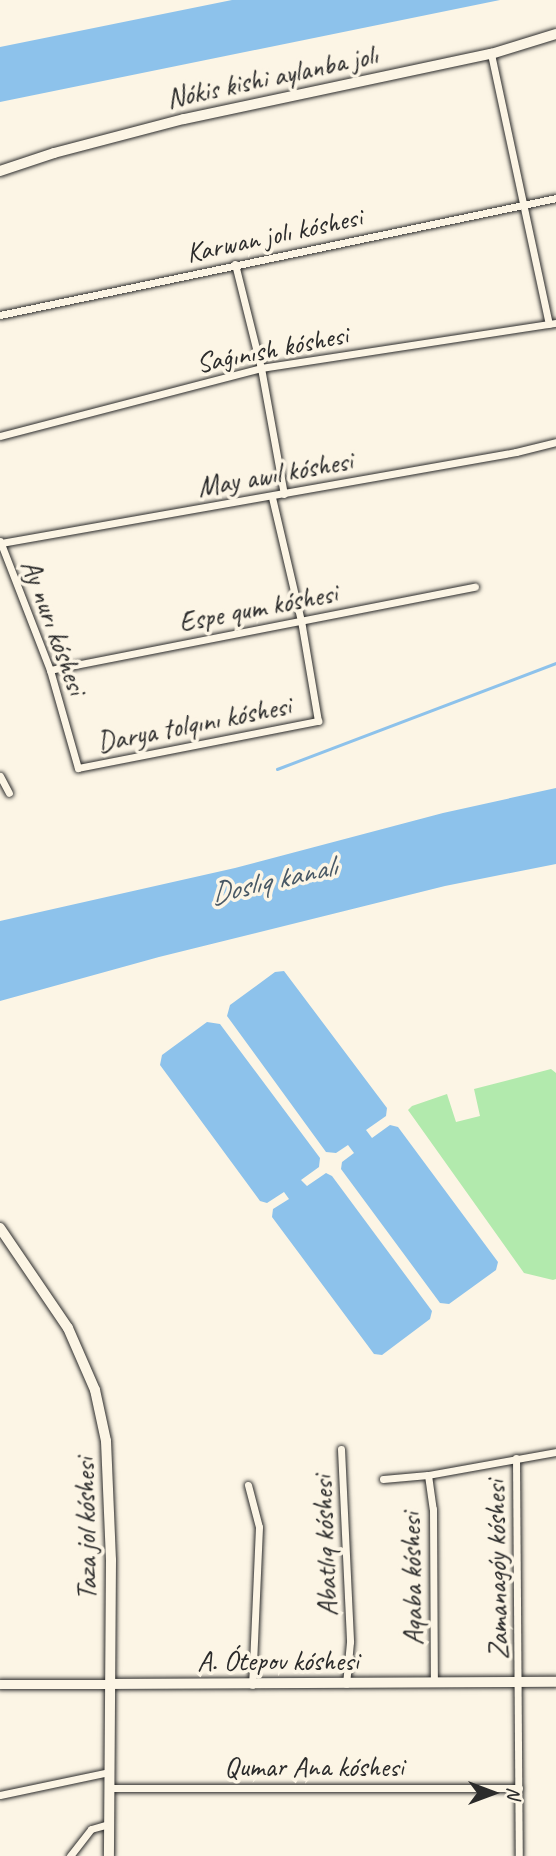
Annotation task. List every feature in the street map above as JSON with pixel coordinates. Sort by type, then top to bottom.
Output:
[{"type":"main road","name":"Nókis kishi aylanba jolı","points":[[0,171],[54,153],[184,119],[491,54],[556,34]]},
{"type":"main road","name":"Taza jol kóshesi","points":[[0,1228],[68,1328],[100,1408],[109,1466],[109,1856]]},
{"type":"main road","name":"A. Ótepov kóshesi","points":[[109,1684],[556,1682]]},
{"type":"street","points":[[491,54],[523,206],[552,323]]},
{"type":"street","name":"Karwan jolı kóshesi","points":[[0,315],[556,198]]},
{"type":"street","points":[[235,264],[261,368],[284,494]]},
{"type":"street","name":"Saǵınısh kóshesi","points":[[0,436],[261,368],[552,323]]},
{"type":"street","name":"May awıl kóshesi","points":[[1,542],[272,497],[516,452],[556,442]]},
{"type":"street","points":[[272,497],[302,621]]},
{"type":"street","name":"Ay nurı kóshesi","points":[[1,542],[50,670],[78,768]]},
{"type":"street","name":"Espe qum kóshesi","points":[[50,670],[475,587]]},
{"type":"street","name":"Darya tolqını kóshesi","points":[[78,768],[318,721],[302,621]]},
{"type":"street","points":[[0,776],[9,793]]},
{"type":"street","name":"Abatlıq kóshesi","points":[[341,1449],[349,1642],[346,1684]]},
{"type":"street","name":"Zamanagóy kóshesi","points":[[383,1479],[428,1475],[556,1452]]},
{"type":"street","name":"Zamanagóy kóshesi","points":[[516,1458],[520,1682],[519,1856]]},
{"type":"street","name":"Aqaba kóshesi","points":[[428,1475],[433,1509],[433,1683]]},
{"type":"street","points":[[248,1485],[259,1527],[252,1685]]},
{"type":"street","name":"A. Ótepov kóshesi","points":[[0,1684],[109,1684]]},
{"type":"street","points":[[0,1795],[109,1772]]},
{"type":"street","name":"Qumar Ana kóshesi","points":[[109,1788],[519,1788]]},
{"type":"street","points":[[70,1856],[91,1829],[109,1824]]},
{"type":"green space","points":[[551,1069],[556,1073],[556,1279],[553,1280],[524,1273],[408,1110],[412,1106],[447,1094],[456,1122],[480,1116],[474,1089]]},
{"type":"water","points":[[232,0],[500,0],[0,102],[0,47]]},
{"type":"water","name":"Doslıq kanalı","points":[[556,788],[556,864],[445,886],[159,957],[0,1001],[0,921],[235,868],[443,813]]},
{"type":"water","points":[[284,971],[387,1108],[386,1116],[366,1130],[372,1138],[390,1125],[398,1127],[498,1262],[496,1270],[449,1304],[440,1303],[341,1169],[342,1162],[354,1153],[348,1145],[336,1153],[326,1152],[227,1016],[230,1005],[275,972]]},
{"type":"water","points":[[207,1022],[220,1024],[320,1158],[319,1167],[301,1180],[307,1186],[326,1173],[332,1176],[432,1311],[430,1319],[382,1355],[374,1354],[272,1217],[273,1209],[289,1199],[284,1192],[267,1203],[260,1201],[160,1065],[162,1055]]},
{"type":"waterway","points":[[277,769],[556,663]]}]
